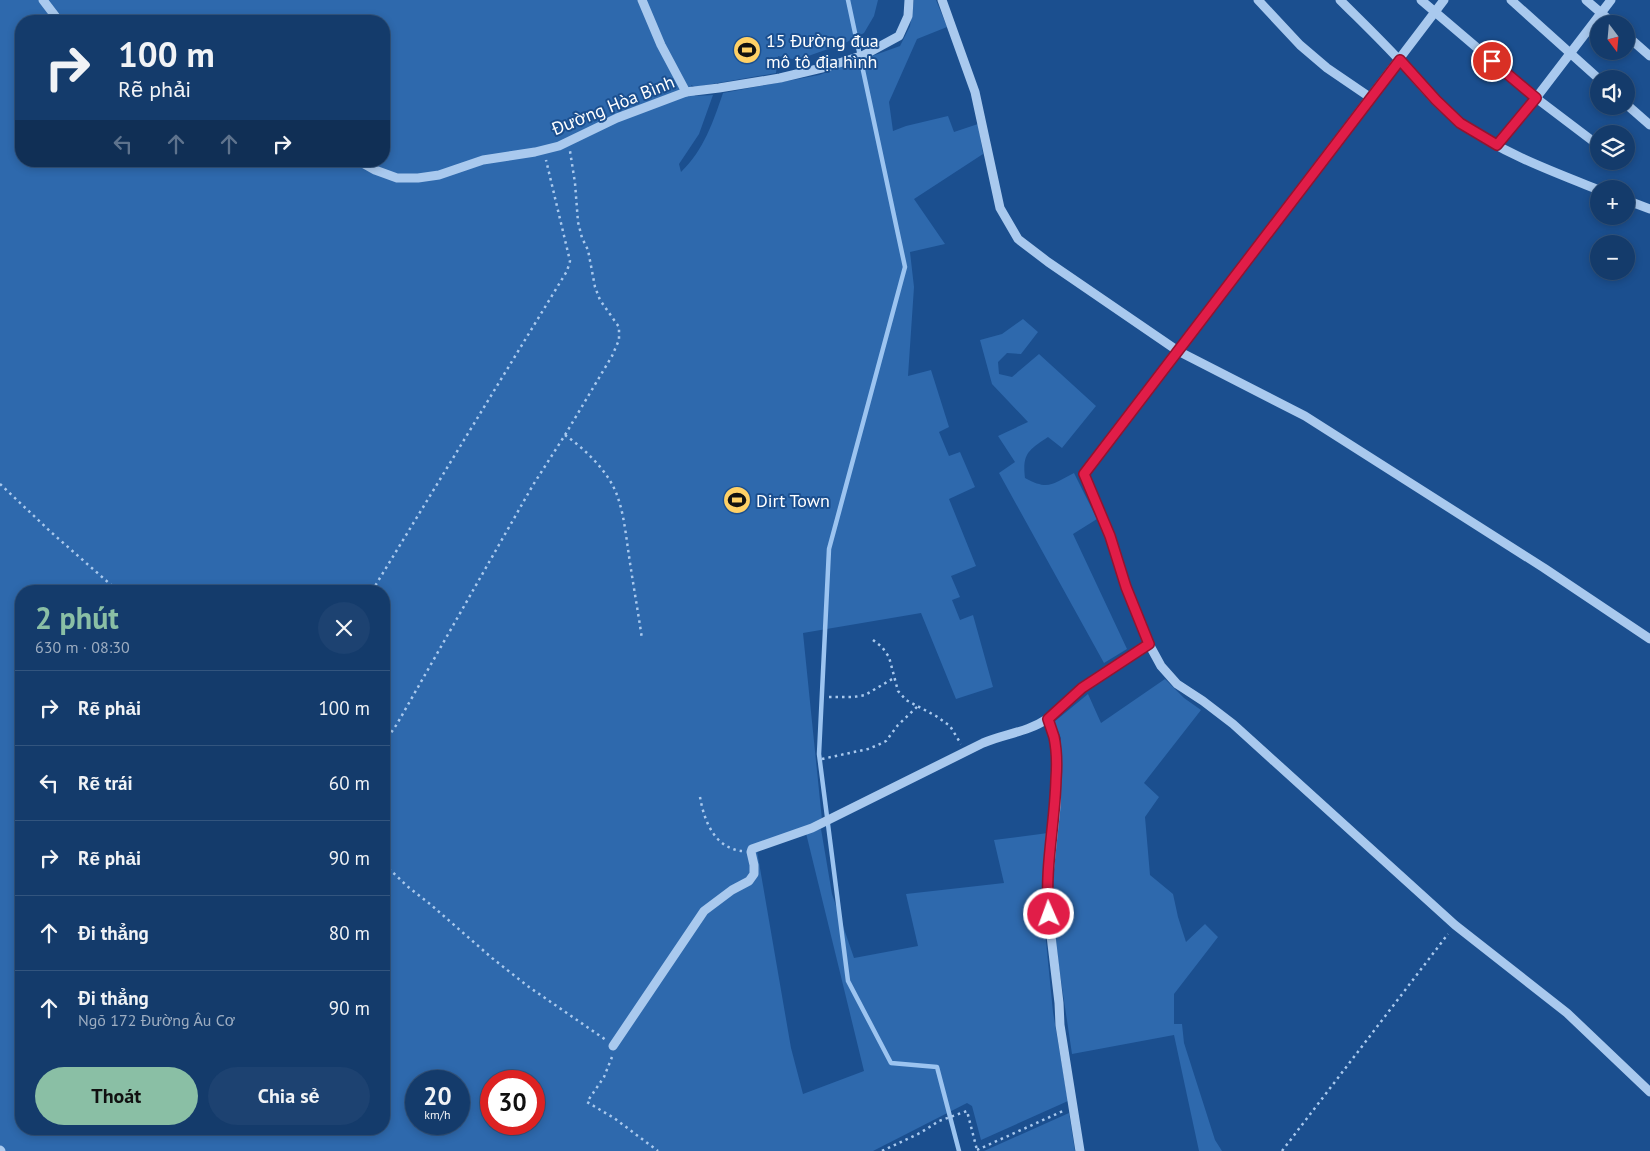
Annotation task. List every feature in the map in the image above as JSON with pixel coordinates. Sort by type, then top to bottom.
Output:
[{"type":"street","points":[[43,0],[54,15]]},
{"type":"street","points":[[642,0],[661,45],[686,92]]},
{"type":"street","name":"Đường Hòa Bình","points":[[370,167],[398,178],[439,175],[483,160],[544,150],[570,142],[617,118],[686,92],[780,78],[830,66],[864,55],[899,36],[908,16],[909,0]]},
{"type":"street","points":[[942,0],[975,92],[1000,208],[1018,239],[1048,262],[1178,350],[1305,416],[1650,639]]},
{"type":"street","points":[[1258,0],[1300,45],[1327,68],[1371,98]]},
{"type":"street","points":[[1421,0],[1536,98],[1590,139]]},
{"type":"street","points":[[1444,0],[1084,474],[1110,536],[1126,587],[1149,644],[1161,666],[1177,684],[1233,724],[1455,925],[1567,1013],[1650,1092]]},
{"type":"street","points":[[1511,0],[1590,71]]},
{"type":"street","points":[[1586,0],[1603,15]]},
{"type":"street","points":[[1497,145],[1536,98],[1611,0]]},
{"type":"street","points":[[1346,2],[1436,100],[1460,123],[1497,145],[1547,170],[1590,187]]},
{"type":"street","points":[[1635,43],[1650,56]]},
{"type":"street","points":[[1635,112],[1650,125]]},
{"type":"street","points":[[1635,203],[1650,209]]},
{"type":"street","points":[[612,1046],[704,911],[732,890],[749,881],[754,874],[752,849],[812,828],[966,751],[1001,736],[1036,726],[1048,719],[1082,688],[1149,644]]},
{"type":"street","points":[[1048,719],[1054,738],[1057,762],[1056,807],[1048,874],[1048,902],[1060,1002],[1060,1025],[1080,1151]]},
{"type":"path","points":[[390,735],[533,485],[612,356],[619,340],[619,327],[600,300],[595,287],[588,250],[582,238],[578,222],[570,142]]},
{"type":"path","points":[[376,585],[567,272],[570,260],[544,150]]},
{"type":"path","points":[[565,435],[582,447],[608,479],[617,495],[623,518],[642,639]]},
{"type":"path","points":[[0,484],[59,540],[111,585]]},
{"type":"path","points":[[873,640],[882,647],[889,657],[898,691],[906,700],[950,726],[966,751]]},
{"type":"path","points":[[829,697],[854,697],[865,694],[894,678]]},
{"type":"path","points":[[822,759],[878,745],[886,740],[898,724],[918,706]]},
{"type":"path","points":[[700,797],[709,830],[729,848],[751,852]]},
{"type":"path","points":[[390,870],[492,958],[529,987],[603,1037],[612,1046],[609,1065],[587,1102],[614,1118],[658,1151]]},
{"type":"path","points":[[1282,1151],[1455,925]]},
{"type":"path","points":[[882,1151],[920,1133],[939,1120],[967,1111],[977,1150],[1074,1106]]},
{"type":"shaded area","points":[[0,0],[878,0],[874,16],[864,33],[845,43],[797,60],[778,56],[776,73],[695,87],[691,85],[695,96],[713,95],[699,134],[679,164],[681,172],[702,145],[723,93],[819,75],[900,46],[910,26],[914,0],[936,0],[947,27],[917,39],[889,102],[893,131],[948,116],[954,132],[978,124],[983,154],[914,199],[945,244],[910,252],[914,287],[908,376],[931,370],[949,427],[939,432],[949,456],[960,452],[975,487],[949,499],[976,566],[951,576],[960,597],[952,600],[960,620],[973,615],[993,687],[956,699],[921,613],[803,633],[822,820],[756,845],[791,1048],[803,1094],[864,1071],[806,833],[821,829],[832,894],[854,958],[918,946],[906,894],[1004,883],[994,840],[1048,833],[1043,878],[1043,911],[1053,1012],[1068,1101],[981,1140],[972,1106],[967,1103],[873,1151],[0,1151]]},
{"type":"shaded area","points":[[1023,319],[1038,332],[1021,354],[1007,353],[998,362],[999,374],[1012,377],[1039,354],[1096,406],[1062,448],[1048,437],[1036,445],[1026,457],[1024,470],[1025,478],[1045,485],[1055,483],[1074,473],[1097,519],[1073,534],[1127,649],[1104,663],[999,473],[1015,462],[998,436],[1028,422],[992,384],[980,340],[1002,334]]},
{"type":"shaded area","points":[[1165,679],[1184,698],[1201,710],[1144,783],[1159,797],[1145,817],[1150,875],[1173,894],[1186,942],[1205,924],[1218,937],[1174,994],[1174,1024],[1182,1024],[1184,1043],[1215,1140],[1222,1151],[1199,1151],[1174,1035],[1072,1054],[1059,967],[1051,895],[1061,738],[1054,722],[1088,694],[1101,723]]},
{"type":"shaded area","points":[[1069,1113],[1075,1151],[984,1151]]},
{"type":"waterway","points":[[848,0],[905,267],[829,549],[819,754],[848,981],[891,1063],[937,1067],[959,1151]]},
{"type":"place","name":"15 Đường đua mô tô địa hình","points":[[747,50]]},
{"type":"place","name":"Dirt Town","points":[[737,500]]},
{"type":"route","points":[[1049,914],[1048,874],[1056,807],[1057,762],[1054,738],[1048,719],[1082,688],[1149,644],[1126,587],[1110,536],[1084,474],[1400,60],[1436,100],[1460,123],[1497,145],[1536,98],[1492,61]]}]
